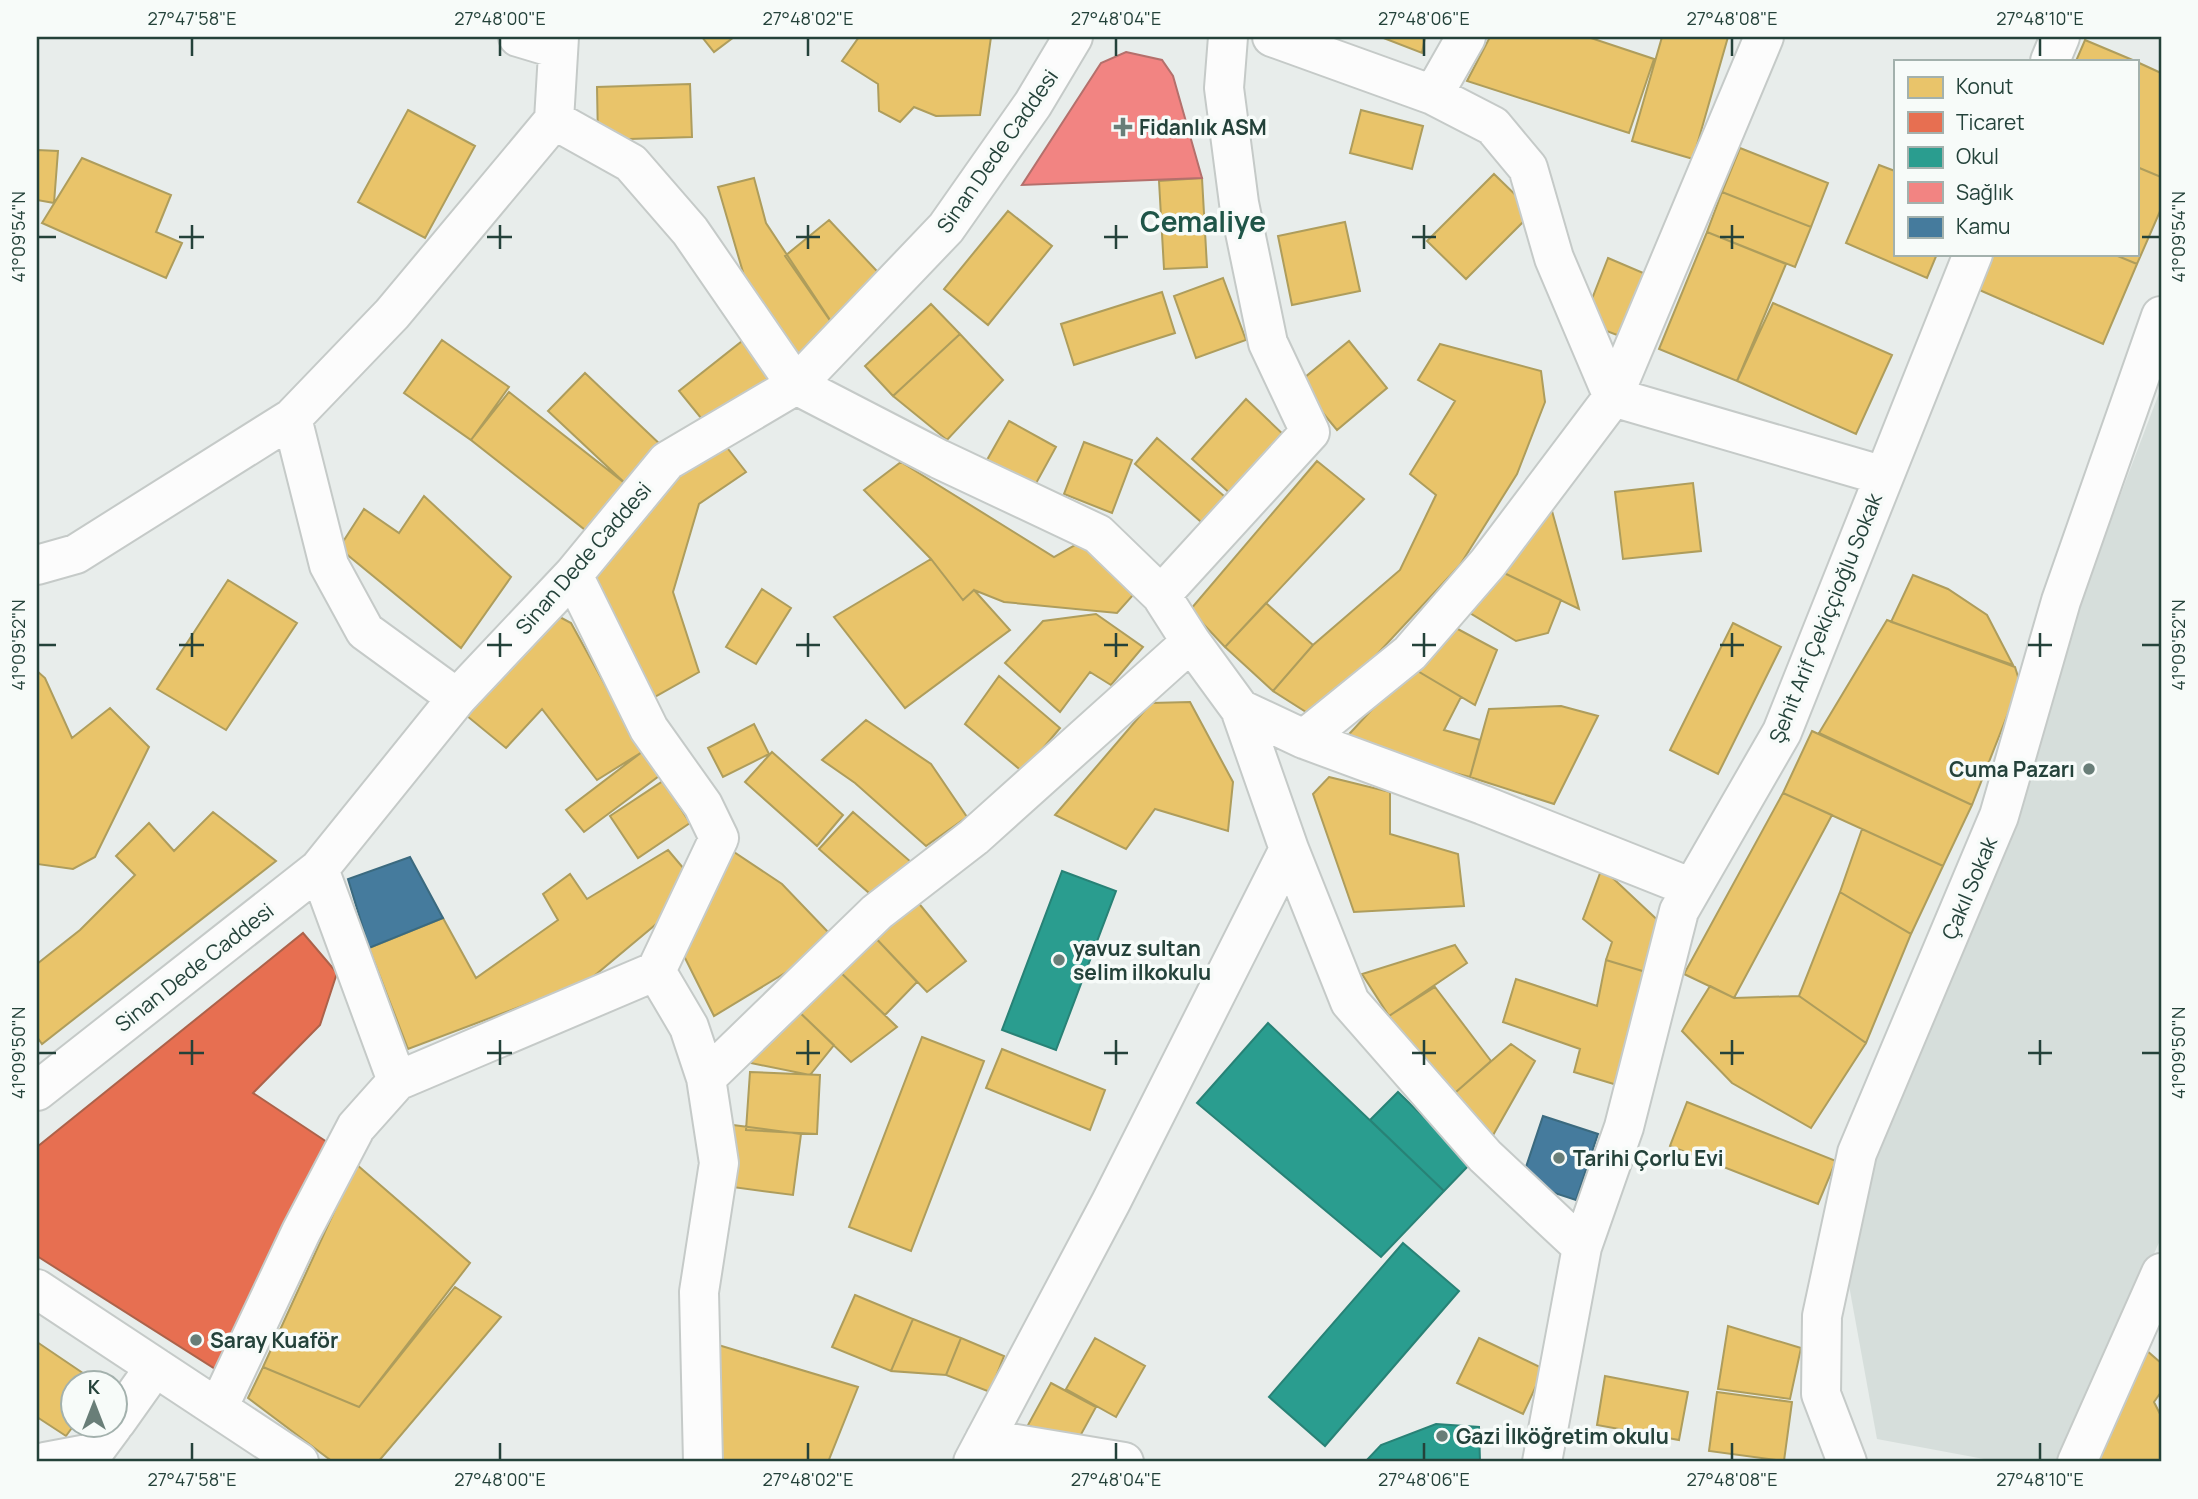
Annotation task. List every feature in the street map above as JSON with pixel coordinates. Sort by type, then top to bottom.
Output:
[{"type":"street","points":[[37,565],[76,554],[292,418],[392,314],[554,120],[558,43],[518,37]]},
{"type":"street","name":"Sinan Dede Caddesi","points":[[37,1091],[319,869],[457,698],[573,575],[667,461],[796,386],[946,228],[1033,104],[1073,37]]},
{"type":"street","points":[[1161,595],[1310,432],[1268,343],[1240,204],[1229,127],[1224,88],[1228,37]]},
{"type":"street","points":[[1272,37],[1433,95],[1493,126],[1528,168],[1555,258],[1613,397]]},
{"type":"street","points":[[1433,95],[1466,37]]},
{"type":"street","points":[[1304,739],[1410,653],[1489,563],[1613,397],[1764,37]]},
{"type":"street","points":[[2050,60],[2060,37]]},
{"type":"street","points":[[554,120],[631,163],[690,231],[796,386],[939,459],[1098,534],[1161,595],[1191,642],[1240,709],[1289,849],[1350,1002],[1485,1156],[1582,1247]]},
{"type":"street","name":"Şehit Arif Çekiççioğlu Sokak","points":[[1542,1462],[1582,1247],[1624,1127],[1679,911],[1782,732],[1972,256]]},
{"type":"street","name":"Çakıl Sokak","points":[[1847,1462],[1821,1395],[1822,1316],[1857,1153],[1999,816],[2061,601],[2161,316]]},
{"type":"street","points":[[1613,397],[1884,476]]},
{"type":"street","points":[[292,418],[329,565],[365,631],[457,698]]},
{"type":"street","points":[[218,1408],[301,1232],[356,1127],[397,1081],[656,971],[719,838],[703,805],[649,729],[573,575]]},
{"type":"street","points":[[706,1078],[877,912],[974,838],[1191,642]]},
{"type":"street","points":[[1240,709],[1304,739],[1483,805],[1692,888]]},
{"type":"street","points":[[1124,1462],[979,1450],[1111,1202],[1289,849]]},
{"type":"street","points":[[319,869],[397,1081]]},
{"type":"street","points":[[656,971],[689,1027],[706,1078],[719,1163],[699,1293],[703,1462]]},
{"type":"street","points":[[2077,1462],[2161,1273]]},
{"type":"street","points":[[37,1289],[299,1462]]},
{"type":"street","points":[[45,1462],[107,1441],[155,1367]]},
{"type":"shaded area","name":"Cuma Pazarı","points":[[2161,388],[2161,1238],[2062,1462],[2000,1462],[1877,1439],[1846,1269],[1872,1150]]},
{"type":"building: Konut","points":[[702,37],[734,37],[714,52]]},
{"type":"building: Konut","points":[[859,37],[991,37],[980,115],[936,116],[914,107],[900,122],[879,111],[878,84],[842,61]]},
{"type":"building: Konut","points":[[1381,37],[1425,37],[1422,53]]},
{"type":"building: Konut","points":[[1490,37],[1588,37],[1654,59],[1629,133],[1467,81]]},
{"type":"building: Konut","points":[[1662,37],[1728,37],[1693,159],[1632,141]]},
{"type":"building: Konut","points":[[2085,40],[2133,60],[2076,60]]},
{"type":"building: Konut","points":[[2138,62],[2161,73],[2161,177],[2138,167]]},
{"type":"building: Konut","points":[[690,84],[692,137],[598,140],[597,87]]},
{"type":"building: Konut","points":[[408,110],[475,146],[425,238],[358,202]]},
{"type":"building: Konut","points":[[1361,110],[1423,126],[1412,169],[1350,153]]},
{"type":"building: Konut","points":[[1740,148],[1828,183],[1811,227],[1722,192]]},
{"type":"building: Konut","points":[[37,150],[58,151],[54,203],[37,200]]},
{"type":"building: Konut","points":[[82,158],[171,195],[156,232],[182,243],[166,278],[42,223]]},
{"type":"building: Konut","points":[[1879,165],[1894,171],[1894,256],[1936,256],[1927,278],[1846,243]]},
{"type":"building: Konut","points":[[2138,167],[2161,177],[2161,209],[2137,264],[2118,256],[2138,256]]},
{"type":"building: Konut","points":[[1494,174],[1533,212],[1466,279],[1427,241]]},
{"type":"building: Konut","points":[[754,178],[766,223],[838,332],[794,364],[750,296],[718,187]]},
{"type":"building: Konut","points":[[1202,178],[1207,267],[1164,269],[1159,181]]},
{"type":"building: Konut","points":[[1722,192],[1811,227],[1795,267],[1707,232]]},
{"type":"building: Konut","points":[[1008,211],[1052,246],[988,325],[944,289]]},
{"type":"building: Konut","points":[[829,220],[889,284],[838,332],[785,256]]},
{"type":"building: Konut","points":[[1345,222],[1360,291],[1292,305],[1278,236]]},
{"type":"building: Konut","points":[[1707,232],[1786,264],[1737,381],[1659,349]]},
{"type":"building: Konut","points":[[1991,256],[2118,256],[2137,264],[2103,344],[1977,289]]},
{"type":"building: Konut","points":[[1608,258],[1655,278],[1630,340],[1583,322]]},
{"type":"building: Konut","points":[[1223,278],[1246,340],[1196,358],[1174,296]]},
{"type":"building: Konut","points":[[1162,292],[1175,333],[1074,365],[1061,324]]},
{"type":"building: Konut","points":[[1773,303],[1892,355],[1856,434],[1737,381]]},
{"type":"building: Konut","points":[[931,304],[960,334],[893,396],[865,366]]},
{"type":"building: Konut","points":[[960,334],[1003,380],[947,440],[893,396]]},
{"type":"building: Konut","points":[[746,338],[777,377],[710,429],[679,391]]},
{"type":"building: Konut","points":[[442,340],[509,387],[471,440],[404,393]]},
{"type":"building: Konut","points":[[1349,341],[1387,388],[1337,430],[1298,383]]},
{"type":"building: Konut","points":[[1440,344],[1541,371],[1545,402],[1517,474],[1460,565],[1317,719],[1273,691],[1313,645],[1400,570],[1436,495],[1410,474],[1455,401],[1418,380]]},
{"type":"building: Konut","points":[[585,373],[663,447],[627,485],[548,411]]},
{"type":"building: Konut","points":[[509,392],[627,485],[589,533],[471,440]]},
{"type":"building: Konut","points":[[1246,399],[1287,438],[1233,496],[1192,459]]},
{"type":"building: Konut","points":[[1009,421],[1056,447],[1034,487],[987,460]]},
{"type":"building: Konut","points":[[718,436],[746,472],[699,504],[673,592],[699,672],[651,699],[594,576],[672,465]]},
{"type":"building: Konut","points":[[1157,438],[1231,502],[1208,528],[1135,464]]},
{"type":"building: Konut","points":[[1084,442],[1132,460],[1112,513],[1064,494]]},
{"type":"building: Konut","points":[[1317,461],[1364,499],[1225,647],[1190,610]]},
{"type":"building: Konut","points":[[901,462],[1054,557],[1084,540],[1142,585],[1117,613],[1004,602],[974,590],[963,600],[931,559],[864,490]]},
{"type":"building: Konut","points":[[1693,483],[1701,551],[1623,559],[1615,492]]},
{"type":"building: Konut","points":[[424,496],[511,577],[461,648],[339,548],[364,509],[399,533]]},
{"type":"building: Konut","points":[[1552,511],[1579,609],[1504,573],[1528,526]]},
{"type":"building: Konut","points":[[931,559],[963,600],[974,590],[1010,630],[905,708],[834,617]]},
{"type":"building: Konut","points":[[1504,573],[1561,600],[1548,633],[1516,641],[1465,610]]},
{"type":"building: Konut","points":[[1913,575],[1948,589],[1987,615],[2013,665],[1891,622]]},
{"type":"building: Konut","points":[[228,580],[297,623],[226,730],[157,689]]},
{"type":"building: Konut","points":[[762,589],[791,608],[756,664],[726,647]]},
{"type":"building: Konut","points":[[1266,603],[1313,645],[1273,691],[1225,647]]},
{"type":"building: Konut","points":[[1096,614],[1143,647],[1111,685],[1090,672],[1060,712],[1005,663],[1043,621]]},
{"type":"building: Konut","points":[[556,615],[571,623],[642,752],[597,780],[542,709],[506,748],[467,716]]},
{"type":"building: Konut","points":[[1887,620],[2015,667],[2020,683],[1972,805],[1819,733]]},
{"type":"building: Konut","points":[[1733,623],[1781,647],[1718,774],[1670,750]]},
{"type":"building: Konut","points":[[1454,627],[1497,650],[1475,705],[1411,667]]},
{"type":"building: Konut","points":[[1411,667],[1461,697],[1444,730],[1480,740],[1470,777],[1340,744]]},
{"type":"building: Konut","points":[[37,671],[45,678],[72,738],[110,708],[149,747],[95,857],[73,869],[37,864]]},
{"type":"building: Konut","points":[[999,676],[1060,728],[1023,772],[965,724]]},
{"type":"building: Konut","points":[[1190,702],[1233,782],[1228,831],[1155,809],[1126,849],[1055,815],[1151,703]]},
{"type":"building: Konut","points":[[1561,706],[1598,716],[1554,804],[1470,777],[1489,709]]},
{"type":"building: Konut","points":[[866,720],[931,764],[967,817],[926,846],[855,783],[822,760]]},
{"type":"building: Konut","points":[[754,724],[769,754],[723,777],[708,748]]},
{"type":"building: Konut","points":[[1812,731],[1972,805],[1943,866],[1783,793]]},
{"type":"building: Konut","points":[[642,752],[659,776],[584,832],[566,810]]},
{"type":"building: Konut","points":[[772,752],[843,815],[817,846],[745,782]]},
{"type":"building: Konut","points":[[1329,777],[1390,792],[1390,834],[1458,854],[1464,906],[1354,912],[1313,794]]},
{"type":"building: Konut","points":[[663,781],[690,823],[638,858],[610,816]]},
{"type":"building: Konut","points":[[1783,793],[1832,815],[1734,998],[1684,974]]},
{"type":"building: Konut","points":[[213,812],[276,861],[42,1044],[37,1037],[37,964],[80,930],[135,875],[116,856],[149,823],[174,851]]},
{"type":"building: Konut","points":[[853,812],[911,862],[877,900],[819,849]]},
{"type":"building: Konut","points":[[1862,829],[1943,866],[1911,934],[1840,892]]},
{"type":"building: Konut","points":[[725,846],[782,884],[828,932],[790,970],[714,1016],[679,946]]},
{"type":"building: Konut","points":[[668,850],[690,876],[685,900],[588,981],[408,1049],[369,948],[443,918],[476,978],[558,920],[543,894],[570,874],[587,899]]},
{"type":"building: Konut","points":[[1602,868],[1666,928],[1649,973],[1606,960],[1612,942],[1583,919]]},
{"type":"building: Konut","points":[[1840,892],[1911,934],[1866,1043],[1799,996]]},
{"type":"building: Konut","points":[[912,895],[966,961],[927,992],[869,931]]},
{"type":"building: Konut","points":[[869,931],[917,982],[885,1015],[836,968]]},
{"type":"building: Konut","points":[[1455,945],[1467,963],[1389,1016],[1362,974]]},
{"type":"building: Konut","points":[[1606,960],[1649,973],[1617,1085],[1574,1072],[1580,1049],[1503,1022],[1516,979],[1597,1006]]},
{"type":"building: Konut","points":[[836,968],[897,1027],[851,1062],[794,1007]]},
{"type":"building: Konut","points":[[1710,986],[1734,998],[1799,996],[1866,1043],[1811,1128],[1732,1083],[1682,1031]]},
{"type":"building: Konut","points":[[1435,987],[1491,1061],[1448,1099],[1389,1016]]},
{"type":"building: Konut","points":[[794,1007],[834,1045],[810,1075],[741,1061]]},
{"type":"building: Konut","points":[[922,1037],[984,1061],[911,1251],[849,1227]]},
{"type":"building: Konut","points":[[1511,1044],[1535,1061],[1488,1144],[1448,1099]]},
{"type":"building: Konut","points":[[1002,1049],[1105,1090],[1090,1130],[986,1088]]},
{"type":"building: Konut","points":[[750,1072],[820,1075],[817,1134],[746,1130]]},
{"type":"building: Konut","points":[[1687,1102],[1836,1161],[1818,1204],[1670,1146]]},
{"type":"building: Konut","points":[[733,1125],[801,1134],[793,1195],[725,1186]]},
{"type":"building: Konut","points":[[356,1164],[470,1263],[359,1407],[263,1367]]},
{"type":"building: Konut","points":[[455,1287],[501,1317],[378,1462],[333,1462],[248,1398],[263,1367],[359,1407]]},
{"type":"building: Konut","points":[[855,1295],[913,1319],[891,1371],[832,1347]]},
{"type":"building: Konut","points":[[913,1319],[961,1338],[946,1375],[891,1371]]},
{"type":"building: Konut","points":[[1728,1326],[1801,1348],[1790,1399],[1718,1389]]},
{"type":"building: Konut","points":[[961,1338],[1004,1356],[990,1392],[946,1375]]},
{"type":"building: Konut","points":[[1095,1338],[1145,1366],[1116,1417],[1066,1389]]},
{"type":"building: Konut","points":[[1479,1338],[1544,1369],[1523,1414],[1457,1383]]},
{"type":"building: Konut","points":[[37,1342],[78,1370],[60,1370],[60,1432],[37,1417]]},
{"type":"building: Konut","points":[[2138,1343],[2161,1363],[2161,1392],[2154,1402],[2161,1416],[2161,1462],[2096,1462]]},
{"type":"building: Konut","points":[[715,1344],[858,1387],[828,1462],[717,1462]]},
{"type":"building: Konut","points":[[1605,1376],[1688,1392],[1679,1440],[1597,1425]]},
{"type":"building: Konut","points":[[1051,1383],[1096,1407],[1073,1449],[1028,1425]]},
{"type":"building: Konut","points":[[1717,1392],[1792,1402],[1784,1461],[1709,1451]]},
{"type":"building: Ticaret","points":[[303,933],[337,973],[320,1025],[253,1093],[333,1146],[220,1372],[37,1256],[37,1147]]},
{"type":"building: Okul","name":"yavuz sultan selim ilkokulu","points":[[1062,871],[1116,891],[1056,1050],[1002,1030]]},
{"type":"building: Okul","points":[[1268,1023],[1444,1191],[1381,1257],[1197,1103]]},
{"type":"building: Okul","points":[[1398,1092],[1471,1163],[1444,1191],[1370,1120]]},
{"type":"building: Okul","points":[[1403,1243],[1459,1291],[1325,1446],[1269,1397]]},
{"type":"building: Okul","name":"Gazi İlköğretim okulu","points":[[1436,1424],[1479,1427],[1480,1462],[1365,1462],[1381,1445]]},
{"type":"building: Sağlık","name":"Fidanlık ASM","points":[[1126,52],[1162,60],[1173,76],[1202,178],[1022,185],[1101,63]]},
{"type":"building: Kamu","points":[[410,857],[443,918],[369,948],[348,879]]},
{"type":"building: Kamu","name":"Tarihi Çorlu Evi","points":[[1543,1116],[1598,1134],[1576,1200],[1521,1182]]},
{"type":"place","name":"Fidanlık ASM","points":[[1123,127]]},
{"type":"place","name":"Cuma Pazarı","points":[[2089,769]]},
{"type":"place","name":"yavuz sultan selim ilkokulu","points":[[1059,960]]},
{"type":"place","name":"Tarihi Çorlu Evi","points":[[1559,1158]]},
{"type":"place","name":"Saray Kuaför","points":[[196,1340]]},
{"type":"place","name":"Gazi İlköğretim okulu","points":[[1442,1436]]},
{"type":"district","name":"Cemaliye","points":[[1203,221]]}]
